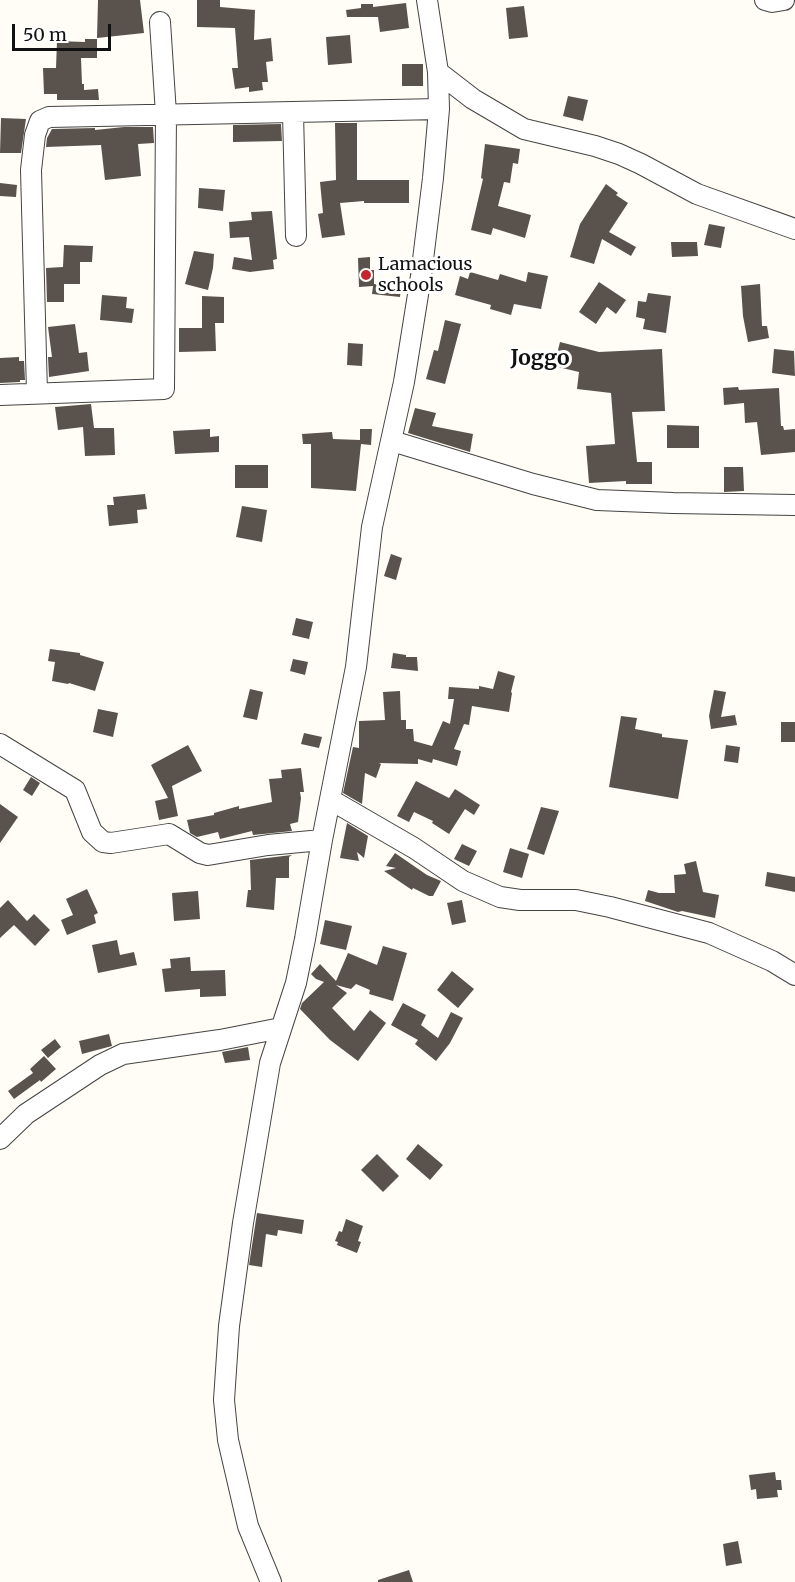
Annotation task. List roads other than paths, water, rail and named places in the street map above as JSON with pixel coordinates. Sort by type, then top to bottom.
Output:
[{"type":"street","points":[[271,1582],[248,1526],[228,1440],[224,1400],[229,1326],[243,1223],[270,1063],[298,972],[356,667],[372,527],[404,382],[421,276],[434,178],[439,109],[438,72],[427,0]]},
{"type":"street","points":[[765,0],[772,2],[786,0],[795,4]]},
{"type":"street","points":[[0,395],[164,389],[166,114],[160,22]]},
{"type":"street","points":[[438,72],[473,99],[525,129],[619,154],[697,194],[795,229]]},
{"type":"street","points":[[36,393],[31,170],[35,135],[40,121],[49,117],[439,109]]},
{"type":"street","points":[[293,113],[296,236]]},
{"type":"street","points":[[392,441],[533,484],[597,500],[795,505]]},
{"type":"street","points":[[0,744],[75,790],[92,832],[103,842],[111,843],[169,834],[200,853],[208,855],[268,845],[322,840]]},
{"type":"street","points":[[331,800],[414,848],[463,881],[500,897],[520,900],[576,900],[709,933],[772,961],[795,975]]},
{"type":"street","points":[[0,1139],[26,1114],[100,1065],[123,1054],[220,1040],[281,1028]]},
{"type":"place","name":"Lamacious schools","points":[[366,275]]},
{"type":"district","name":"Joggo","points":[[540,359]]}]
